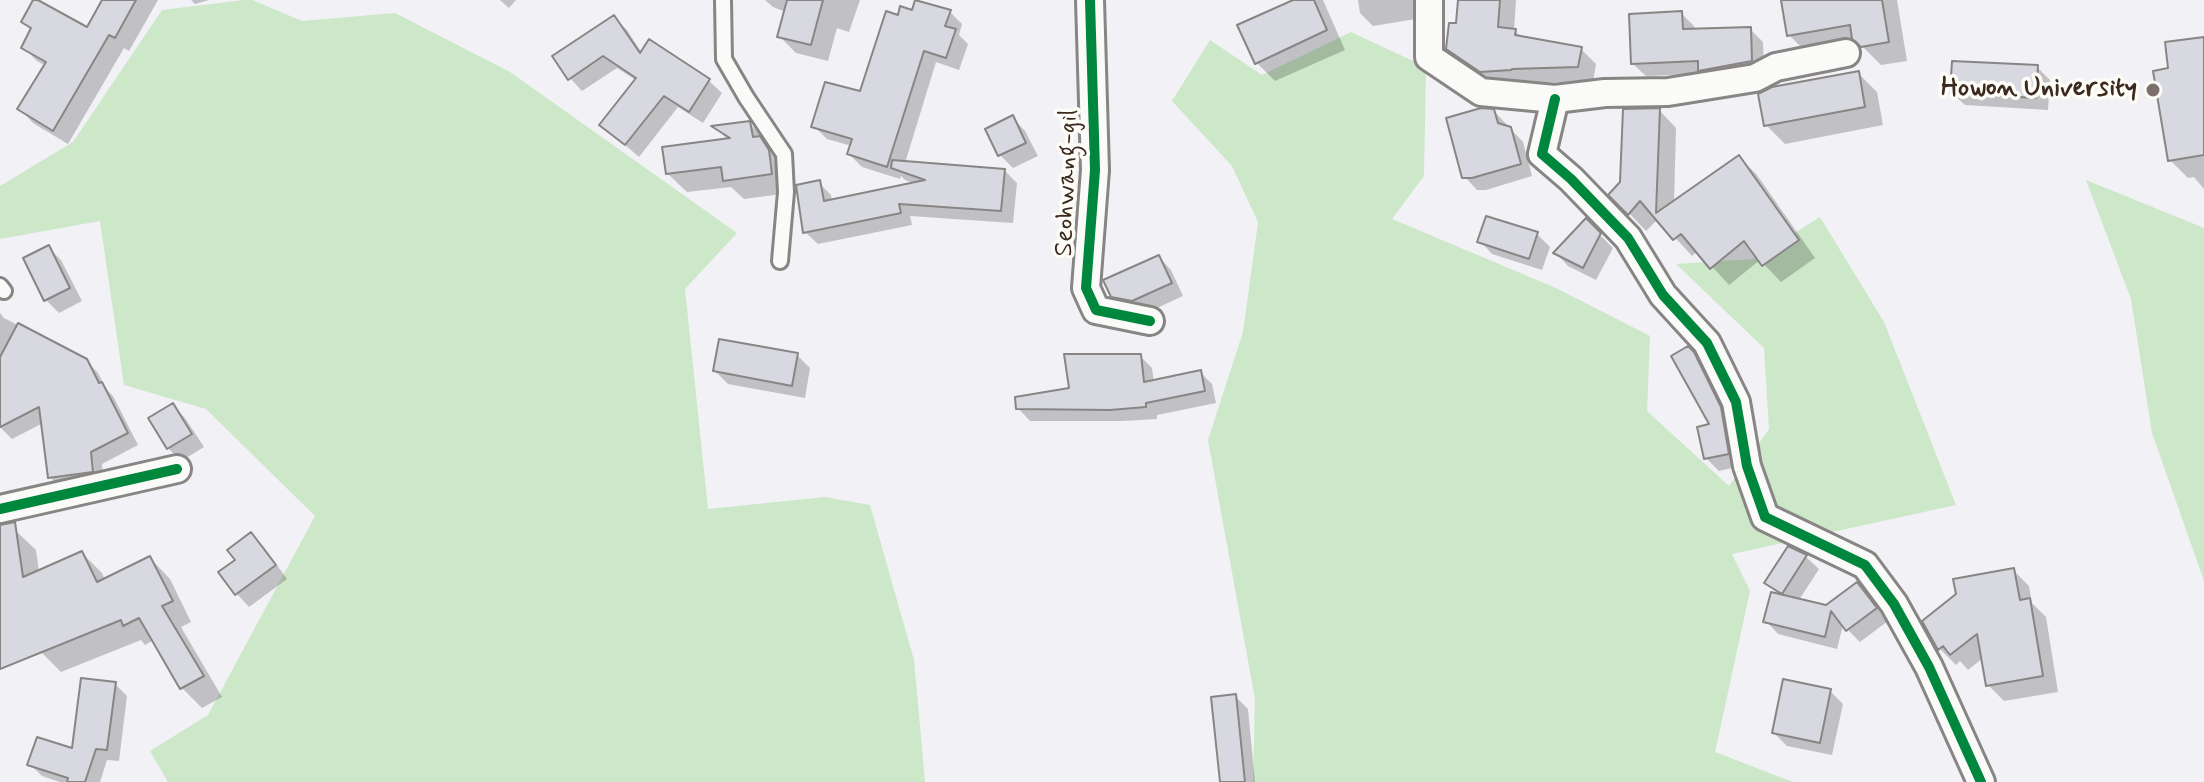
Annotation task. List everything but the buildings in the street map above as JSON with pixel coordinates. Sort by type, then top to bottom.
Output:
[{"type":"street","name":"Seohwang-gil","points":[[1090,0],[1095,170],[1086,288],[1096,310],[1150,321]]},
{"type":"street","points":[[1429,0],[1429,57],[1481,92],[1555,99],[1605,93],[1668,92],[1755,78],[1776,67],[1846,53]]},
{"type":"street","points":[[1555,99],[1542,154],[1628,238],[1663,295],[1707,343],[1736,402],[1747,466],[1765,517],[1865,565],[1894,604],[1929,667],[1981,782]]},
{"type":"street","points":[[0,509],[177,469]]},
{"type":"lane","points":[[723,0],[724,59],[784,154],[786,192],[780,261]]},
{"type":"green space","points":[[252,0],[302,21],[395,13],[510,72],[737,233],[685,289],[708,509],[825,497],[870,505],[914,660],[925,782],[168,782],[150,751],[208,715],[315,516],[206,409],[124,385],[100,221],[0,239],[0,186],[73,142],[162,10]]},
{"type":"green space","points":[[1351,32],[1426,67],[1424,176],[1392,219],[1556,288],[1650,336],[1647,411],[1729,486],[1769,429],[1764,348],[1676,264],[1753,259],[1820,217],[1884,322],[1956,505],[1732,554],[1750,591],[1715,752],[1793,782],[1253,782],[1255,699],[1208,440],[1243,332],[1258,222],[1232,166],[1172,101],[1210,40],[1262,75]]},
{"type":"green space","points":[[2086,180],[2204,228],[2204,581],[2152,433],[2131,299]]},
{"type":"cycle path","points":[[1090,0],[1095,170],[1086,288],[1096,310],[1150,321]]},
{"type":"cycle path","points":[[1555,99],[1542,154],[1628,238],[1663,295],[1707,343],[1736,402],[1747,466],[1765,517],[1865,565],[1894,604],[1929,667],[1981,782]]},
{"type":"cycle path","points":[[0,509],[177,469]]},
{"type":"place","name":"Howon University","points":[[2153,90]]}]
